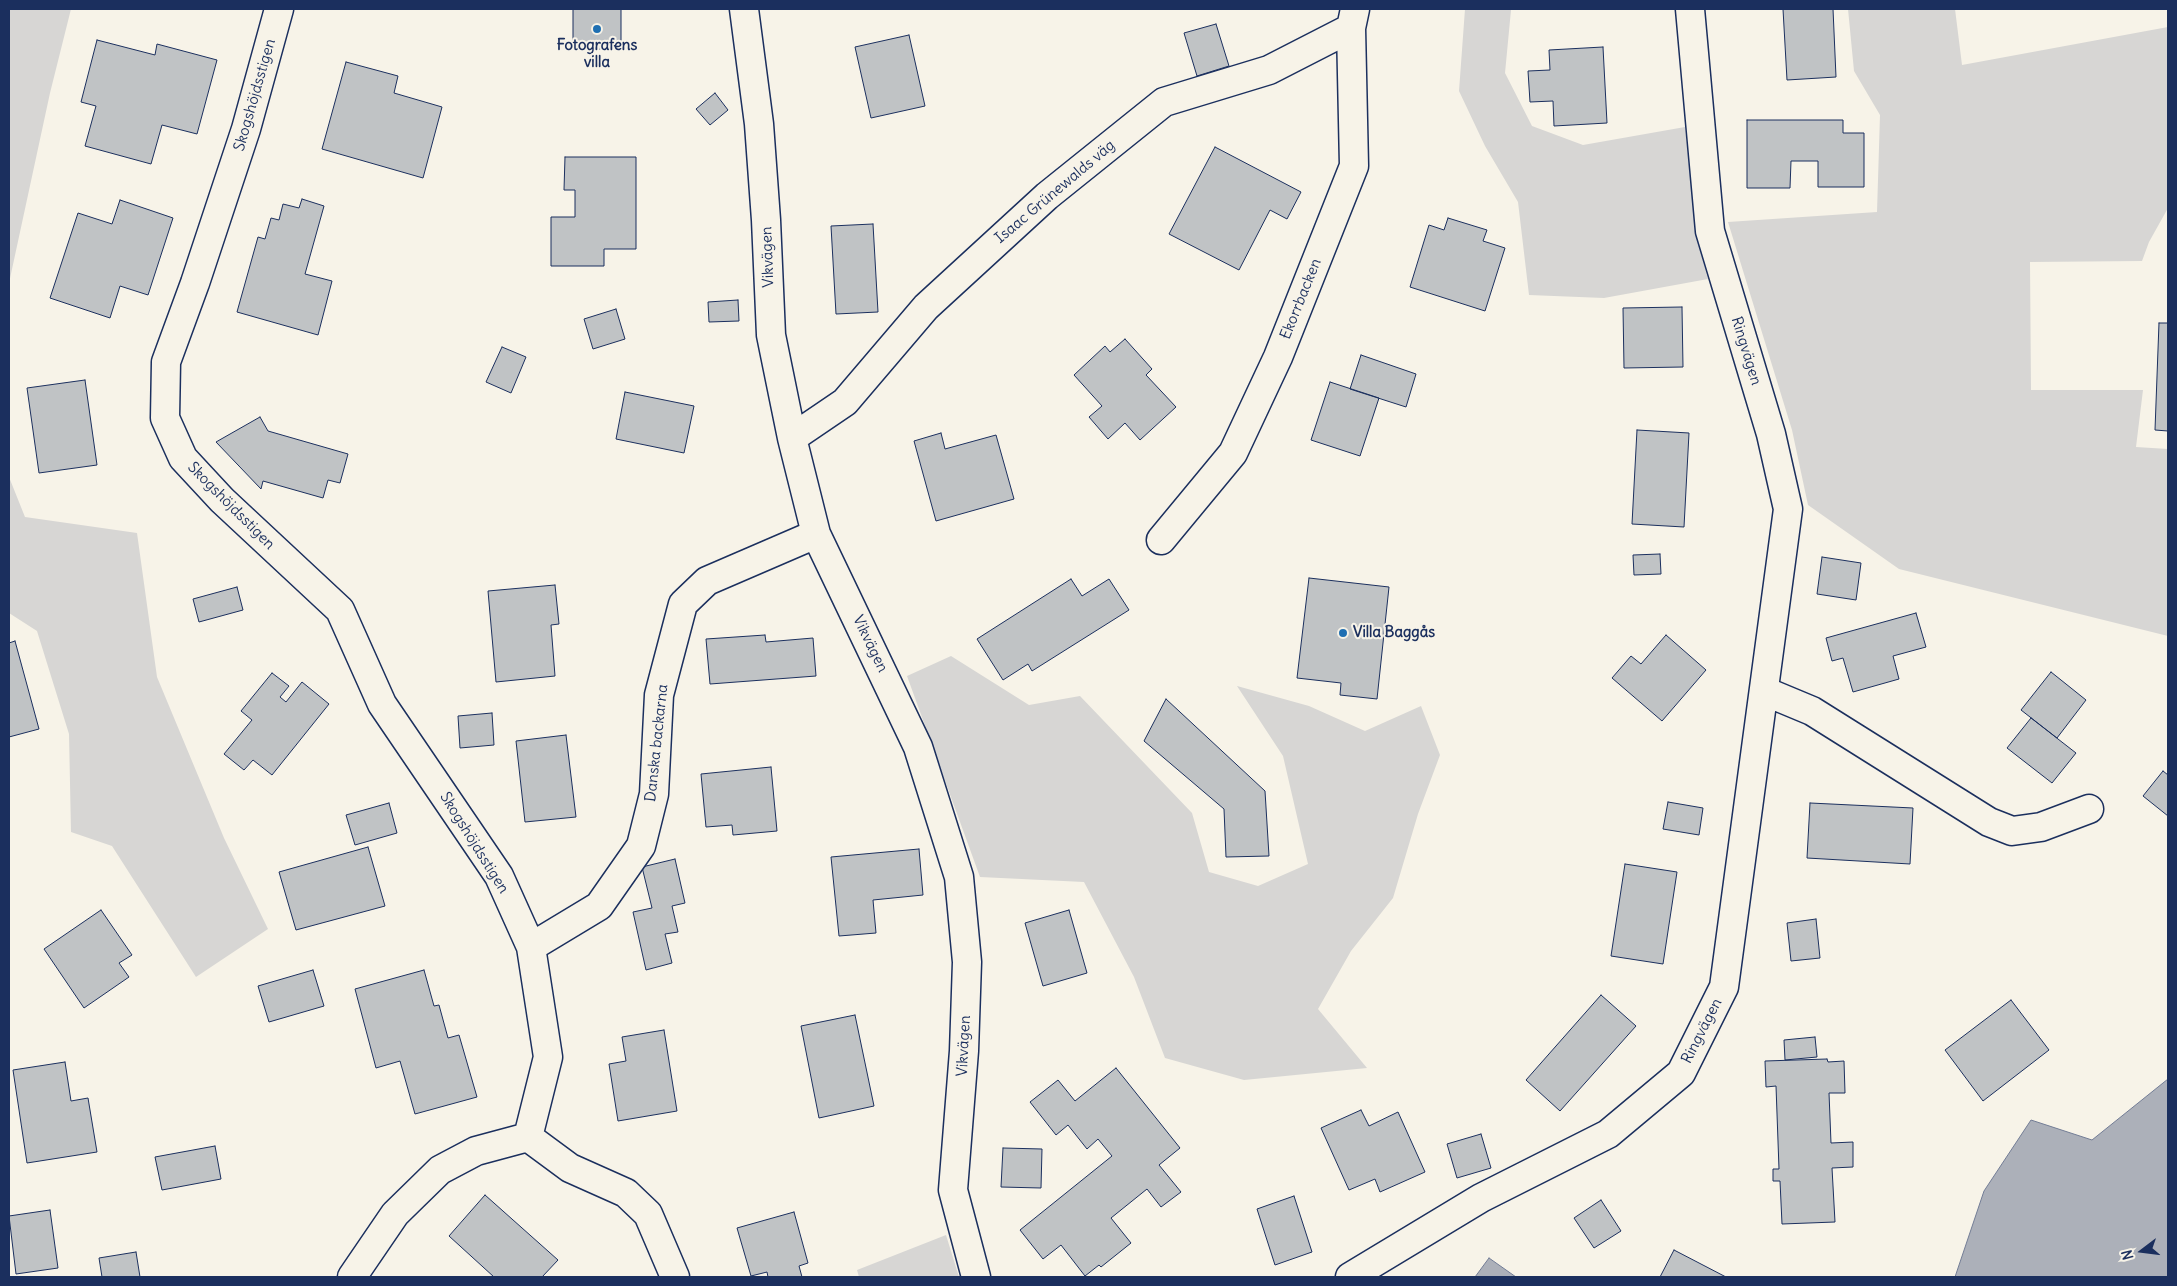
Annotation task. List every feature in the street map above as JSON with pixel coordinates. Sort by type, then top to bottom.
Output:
[{"type":"street","name":"Skogshöjdsstigen","points":[[279,9],[246,129],[195,283],[166,362],[165,418],[184,458],[190,465],[222,500],[340,610],[382,704],[499,876],[532,947]]},
{"type":"street","name":"Vikvägen","points":[[744,9],[759,124],[766,220],[770,334],[792,438],[816,534],[918,747],[959,877],[967,962],[964,1051],[954,1190],[976,1277]]},
{"type":"street","name":"Ringvägen","points":[[1350,1277],[1481,1198],[1608,1134],[1681,1073],[1724,987],[1788,509],[1771,434],[1710,231],[1690,9]]},
{"type":"street","name":"Isaac Grünewalds väg","points":[[792,438],[845,402],[926,308],[1047,196],[1164,102],[1269,70],[1353,18]]},
{"type":"street","name":"Ekorrbacken","points":[[1161,540],[1233,453],[1278,357],[1354,166],[1353,18]]},
{"type":"street","name":"Danska backarna","points":[[532,947],[599,906],[640,846],[654,794],[659,694],[683,604],[707,582],[816,534]]},
{"type":"street","points":[[1764,691],[1812,711],[1990,822],[2012,831],[2041,827],[2089,809]]},
{"type":"street","points":[[528,1137],[548,1057],[532,947]]},
{"type":"street","points":[[352,1277],[395,1214],[440,1170],[476,1151],[528,1137]]},
{"type":"street","points":[[528,1137],[570,1168],[626,1194],[648,1214],[675,1277]]},
{"type":"shaded area","points":[[9,9],[71,9],[50,93],[9,283]]},
{"type":"shaded area","points":[[1465,9],[1511,10],[1505,73],[1532,126],[1583,145],[1685,127],[1697,239],[1708,279],[1604,298],[1529,295],[1518,202],[1485,146],[1459,91]]},
{"type":"shaded area","points":[[1848,9],[1955,9],[1962,65],[2168,27],[2168,208],[2149,242],[2142,261],[2030,262],[2031,390],[2143,390],[2136,447],[2168,449],[2168,636],[1899,569],[1808,505],[1792,430],[1728,222],[1877,212],[1880,115],[1854,71]]},
{"type":"shaded area","points":[[9,477],[25,517],[137,533],[157,677],[224,838],[268,929],[196,977],[112,846],[71,832],[69,734],[37,631],[9,613]]},
{"type":"shaded area","points":[[951,656],[1029,705],[1080,696],[1192,813],[1209,872],[1258,886],[1308,864],[1283,756],[1237,686],[1309,706],[1365,731],[1421,706],[1440,755],[1418,814],[1393,898],[1351,951],[1318,1009],[1367,1068],[1244,1080],[1165,1058],[1134,977],[1084,882],[980,877],[907,676]]},
{"type":"shaded area","points":[[2168,1079],[2168,1277],[1955,1277],[1984,1191],[2031,1120],[2092,1140]]},
{"type":"shaded area","points":[[946,1235],[959,1277],[859,1277],[857,1270]]},
{"type":"shaded area","points":[[1489,1258],[1516,1277],[1475,1277]]},
{"type":"building","name":"Fotografens villa","points":[[573,9],[621,9],[621,49],[573,49]]},
{"type":"building","points":[[1783,9],[1833,9],[1836,77],[1787,80]]},
{"type":"building","points":[[1216,24],[1229,66],[1197,76],[1184,33]]},
{"type":"building","points":[[909,35],[925,106],[871,118],[855,47]]},
{"type":"building","points":[[97,40],[155,55],[157,44],[217,60],[197,134],[162,125],[151,164],[85,146],[96,106],[81,102]]},
{"type":"building","points":[[1603,47],[1607,123],[1554,126],[1553,101],[1530,102],[1528,71],[1550,70],[1549,50]]},
{"type":"building","points":[[346,62],[398,76],[394,93],[442,107],[423,178],[322,149]]},
{"type":"building","points":[[715,93],[728,110],[710,125],[696,109]]},
{"type":"building","points":[[1747,120],[1843,120],[1843,133],[1864,133],[1864,187],[1818,187],[1818,161],[1791,161],[1790,188],[1747,188]]},
{"type":"building","points":[[1215,147],[1301,192],[1287,219],[1270,210],[1239,270],[1169,234]]},
{"type":"building","points":[[565,157],[636,157],[636,249],[604,249],[604,266],[551,266],[551,217],[575,217],[575,190],[564,190]]},
{"type":"building","points":[[302,199],[324,206],[305,274],[332,281],[318,335],[237,312],[258,237],[265,239],[271,218],[279,220],[283,204],[299,208]]},
{"type":"building","points":[[120,200],[173,218],[148,295],[120,286],[110,318],[50,298],[78,213],[112,224]]},
{"type":"building","points":[[1448,218],[1487,230],[1483,241],[1505,248],[1485,311],[1410,287],[1429,225],[1444,230]]},
{"type":"building","points":[[873,224],[878,312],[836,314],[831,226]]},
{"type":"building","points":[[738,300],[739,321],[709,322],[708,302]]},
{"type":"building","points":[[1682,307],[1683,367],[1624,368],[1623,308]]},
{"type":"building","points":[[616,309],[625,339],[593,349],[584,319]]},
{"type":"building","points":[[2159,323],[2168,323],[2168,431],[2155,430]]},
{"type":"building","points":[[1125,339],[1152,369],[1146,375],[1176,407],[1140,440],[1125,423],[1108,439],[1089,417],[1102,406],[1074,375],[1105,346],[1110,352]]},
{"type":"building","points":[[502,347],[526,357],[511,393],[486,382]]},
{"type":"building","points":[[1361,355],[1416,374],[1406,407],[1350,389]]},
{"type":"building","points":[[85,380],[97,465],[39,473],[27,388]]},
{"type":"building","points":[[1330,382],[1379,398],[1360,456],[1311,440]]},
{"type":"building","points":[[625,392],[694,406],[684,453],[616,439]]},
{"type":"building","points":[[260,417],[268,431],[348,454],[340,483],[328,480],[323,498],[263,481],[261,489],[216,442]]},
{"type":"building","points":[[1637,430],[1689,433],[1684,527],[1632,524]]},
{"type":"building","points":[[941,433],[945,449],[996,435],[1014,499],[936,521],[914,441]]},
{"type":"building","points":[[1660,554],[1661,574],[1634,575],[1633,555]]},
{"type":"building","points":[[1822,557],[1861,563],[1856,600],[1817,594]]},
{"type":"building","name":"Villa Baggås","points":[[1309,578],[1389,587],[1377,699],[1340,695],[1341,683],[1297,678]]},
{"type":"building","points":[[1071,579],[1082,596],[1109,579],[1129,610],[1032,671],[1028,664],[1003,680],[977,639]]},
{"type":"building","points":[[555,585],[559,624],[551,625],[555,676],[496,682],[488,591]]},
{"type":"building","points":[[237,587],[243,610],[199,622],[193,599]]},
{"type":"building","points":[[1916,613],[1926,647],[1893,656],[1899,679],[1853,692],[1843,658],[1832,661],[1826,638]]},
{"type":"building","points":[[765,635],[766,642],[813,638],[816,676],[710,684],[706,639]]},
{"type":"building","points":[[1666,635],[1706,670],[1662,721],[1612,678],[1631,656],[1641,664]]},
{"type":"building","points":[[15,641],[39,729],[9,737],[9,643]]},
{"type":"building","points":[[2051,672],[2086,700],[2057,738],[2021,710]]},
{"type":"building","points":[[272,673],[289,686],[280,697],[286,702],[302,682],[329,704],[272,775],[253,760],[244,770],[224,754],[252,720],[241,711]]},
{"type":"building","points":[[1166,699],[1265,791],[1269,856],[1226,857],[1224,809],[1144,741]]},
{"type":"building","points":[[492,713],[494,745],[460,748],[458,716]]},
{"type":"building","points":[[2031,718],[2076,753],[2052,783],[2007,748]]},
{"type":"building","points":[[566,735],[576,817],[525,822],[516,741]]},
{"type":"building","points":[[771,767],[777,831],[733,835],[732,825],[706,827],[701,774]]},
{"type":"building","points":[[2163,771],[2168,775],[2168,816],[2143,796]]},
{"type":"building","points":[[1668,802],[1703,808],[1699,835],[1663,829]]},
{"type":"building","points":[[389,803],[397,833],[355,845],[346,815]]},
{"type":"building","points":[[1810,803],[1913,808],[1910,864],[1807,858]]},
{"type":"building","points":[[368,847],[385,906],[296,930],[279,872]]},
{"type":"building","points":[[919,849],[923,895],[873,900],[876,933],[839,936],[831,857]]},
{"type":"building","points":[[675,859],[685,903],[672,906],[678,932],[665,934],[672,963],[646,970],[633,912],[652,908],[642,867]]},
{"type":"building","points":[[1625,864],[1677,872],[1663,964],[1611,956]]},
{"type":"building","points":[[101,910],[132,955],[119,963],[129,977],[84,1008],[44,949]]},
{"type":"building","points":[[1069,910],[1087,973],[1043,986],[1025,923]]},
{"type":"building","points":[[1816,919],[1820,958],[1791,961],[1787,923]]},
{"type":"building","points":[[313,970],[324,1006],[269,1022],[258,986]]},
{"type":"building","points":[[424,970],[434,1006],[439,1005],[448,1038],[459,1035],[477,1097],[415,1114],[400,1061],[376,1068],[355,989]]},
{"type":"building","points":[[1601,995],[1636,1026],[1560,1111],[1526,1080]]},
{"type":"building","points":[[2011,1000],[2049,1050],[1983,1101],[1945,1050]]},
{"type":"building","points":[[855,1015],[874,1106],[819,1118],[801,1026]]},
{"type":"building","points":[[664,1030],[677,1111],[618,1121],[609,1064],[626,1061],[622,1037]]},
{"type":"building","points":[[1815,1037],[1817,1057],[1785,1060],[1784,1040]]},
{"type":"building","points":[[1827,1059],[1828,1062],[1844,1061],[1845,1093],[1829,1093],[1831,1143],[1853,1142],[1853,1167],[1832,1168],[1835,1222],[1782,1224],[1780,1181],[1773,1181],[1773,1169],[1779,1169],[1776,1086],[1766,1087],[1765,1061]]},
{"type":"building","points":[[65,1062],[71,1101],[88,1098],[97,1152],[27,1163],[13,1070]]},
{"type":"building","points":[[1116,1068],[1180,1148],[1159,1165],[1181,1192],[1161,1207],[1147,1189],[1111,1218],[1131,1243],[1101,1267],[1099,1265],[1085,1276],[1061,1245],[1043,1259],[1020,1230],[1112,1156],[1098,1139],[1087,1149],[1068,1125],[1056,1135],[1030,1102],[1058,1080],[1075,1101]]},
{"type":"building","points":[[1361,1110],[1369,1126],[1398,1112],[1425,1172],[1380,1192],[1375,1179],[1349,1190],[1321,1128]]},
{"type":"building","points":[[1481,1134],[1491,1168],[1457,1178],[1447,1144]]},
{"type":"building","points":[[215,1146],[221,1179],[162,1190],[155,1157]]},
{"type":"building","points":[[1003,1148],[1042,1149],[1041,1188],[1001,1187]]},
{"type":"building","points":[[485,1195],[558,1260],[542,1277],[494,1277],[449,1236]]},
{"type":"building","points":[[1294,1196],[1312,1252],[1275,1265],[1257,1209]]},
{"type":"building","points":[[1601,1200],[1621,1231],[1594,1248],[1574,1218]]},
{"type":"building","points":[[50,1210],[58,1268],[16,1274],[9,1216]]},
{"type":"building","points":[[794,1212],[808,1263],[799,1266],[802,1277],[768,1277],[767,1272],[751,1276],[737,1228]]},
{"type":"building","points":[[1674,1250],[1726,1277],[1660,1277]]},
{"type":"building","points":[[136,1252],[140,1277],[102,1277],[99,1258]]},
{"type":"place","name":"Fotografens villa","points":[[597,29]]},
{"type":"place","name":"Villa Baggås","points":[[1343,633]]}]
